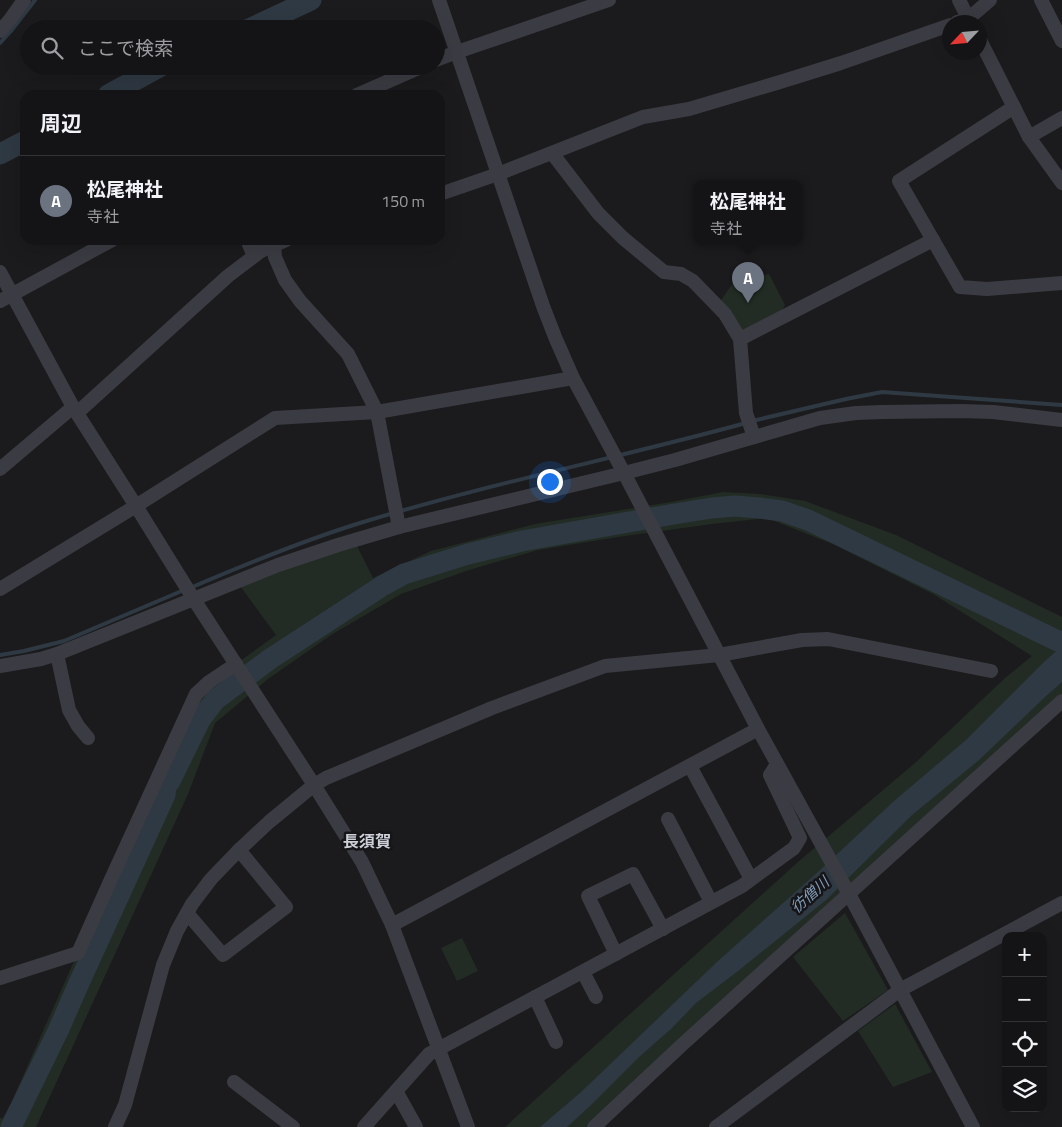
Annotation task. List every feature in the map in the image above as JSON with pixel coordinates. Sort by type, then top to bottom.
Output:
[{"type":"street","points":[[0,31],[24,0]]},
{"type":"street","points":[[439,0],[543,306],[573,378],[758,729],[973,1127]]},
{"type":"street","points":[[445,56],[610,0]]},
{"type":"street","points":[[959,0],[963,15]]},
{"type":"street","points":[[972,15],[990,0]]},
{"type":"street","points":[[1041,0],[1062,41]]},
{"type":"street","points":[[445,192],[498,174],[643,117],[690,109],[841,63],[942,28]]},
{"type":"street","points":[[987,54],[1029,137],[1062,183]]},
{"type":"street","points":[[368,90],[403,75]]},
{"type":"street","points":[[1014,107],[899,181],[960,287],[986,289],[1062,283]]},
{"type":"street","points":[[1029,137],[1062,118]]},
{"type":"street","points":[[552,153],[598,213],[623,238],[664,272],[681,274],[693,282],[725,314],[740,339],[746,413],[754,437]]},
{"type":"street","points":[[740,339],[933,240]]},
{"type":"street","points":[[6,298],[103,245]]},
{"type":"street","points":[[249,245],[254,256]]},
{"type":"street","points":[[0,469],[75,410],[228,276],[261,251],[274,245]]},
{"type":"street","points":[[279,245],[276,257],[284,280],[300,301],[348,354],[377,412],[399,527]]},
{"type":"street","points":[[0,272],[6,298],[193,598],[362,862],[392,925],[468,1127]]},
{"type":"street","points":[[0,589],[275,418],[377,412],[573,378]]},
{"type":"street","points":[[0,666],[57,654],[278,565],[338,545],[399,527],[675,460],[820,418],[856,413],[960,411],[993,412],[1062,420]]},
{"type":"street","points":[[116,1127],[125,1106],[163,965],[177,931],[192,904],[211,879],[239,850],[269,822],[314,785],[326,778],[483,712],[605,666],[719,655],[802,640],[828,639],[991,671]]},
{"type":"street","points":[[57,654],[69,710],[78,726],[88,738]]},
{"type":"street","points":[[0,978],[78,953],[196,694],[209,682],[236,664]]},
{"type":"street","points":[[594,1127],[847,892],[1062,701]]},
{"type":"street","points":[[392,925],[758,729]]},
{"type":"street","points":[[364,1127],[429,1054],[742,886],[794,848],[800,838],[770,775],[777,764]]},
{"type":"street","points":[[690,766],[751,879]]},
{"type":"street","points":[[668,819],[711,902]]},
{"type":"street","points":[[187,913],[223,955],[286,907],[239,850]]},
{"type":"street","points":[[616,954],[588,896],[633,874],[663,929]]},
{"type":"street","points":[[716,1127],[900,990],[1062,904]]},
{"type":"street","points":[[583,972],[596,997]]},
{"type":"street","points":[[535,997],[556,1042]]},
{"type":"street","points":[[234,1082],[293,1127]]},
{"type":"street","points":[[396,1091],[416,1127]]},
{"type":"shaded area","points":[[769,274],[785,305],[776,321],[740,339],[717,306],[733,283]]},
{"type":"shaded area","points":[[723,492],[760,494],[805,501],[896,535],[1062,617],[1062,699],[593,1127],[505,1127],[798,862],[915,763],[1005,678],[1032,656],[933,594],[835,545],[767,518],[618,537],[538,550],[469,570],[401,594],[331,635],[268,679],[215,723],[188,794],[36,1127],[0,1127],[0,1118],[3,1118],[12,1101],[79,950],[199,691],[276,635],[238,583],[354,540],[373,578],[431,551],[535,524]]},
{"type":"shaded area","points":[[845,913],[888,990],[843,1021],[793,957]]},
{"type":"shaded area","points":[[462,938],[478,971],[457,981],[441,948]]},
{"type":"shaded area","points":[[895,1004],[932,1072],[893,1087],[858,1031]]},
{"type":"water","name":"彷僧川","points":[[1062,646],[1062,682],[979,760],[912,815],[826,900],[696,1003],[567,1127],[540,1127],[580,1093],[718,961],[894,801],[966,740]]},
{"type":"waterway","points":[[0,43],[35,0]]},
{"type":"waterway","points":[[268,20],[311,0]]},
{"type":"waterway","points":[[117,90],[145,75]]},
{"type":"waterway","points":[[0,154],[20,144]]},
{"type":"waterway","points":[[752,421],[882,392],[1062,405]]},
{"type":"waterway","points":[[190,588],[274,553],[360,523],[504,483],[746,423]]},
{"type":"waterway","points":[[11,1127],[58,1031],[165,795],[166,786],[200,720],[215,700],[270,659],[382,586],[404,574],[468,554],[522,541],[712,508],[735,506],[759,508],[782,511],[808,520],[1062,643]]},
{"type":"waterway","points":[[0,655],[64,641],[184,590]]},
{"type":"place","name":"松尾神社","points":[[748,303]]},
{"type":"district","name":"長須賀","points":[[367,841]]}]
